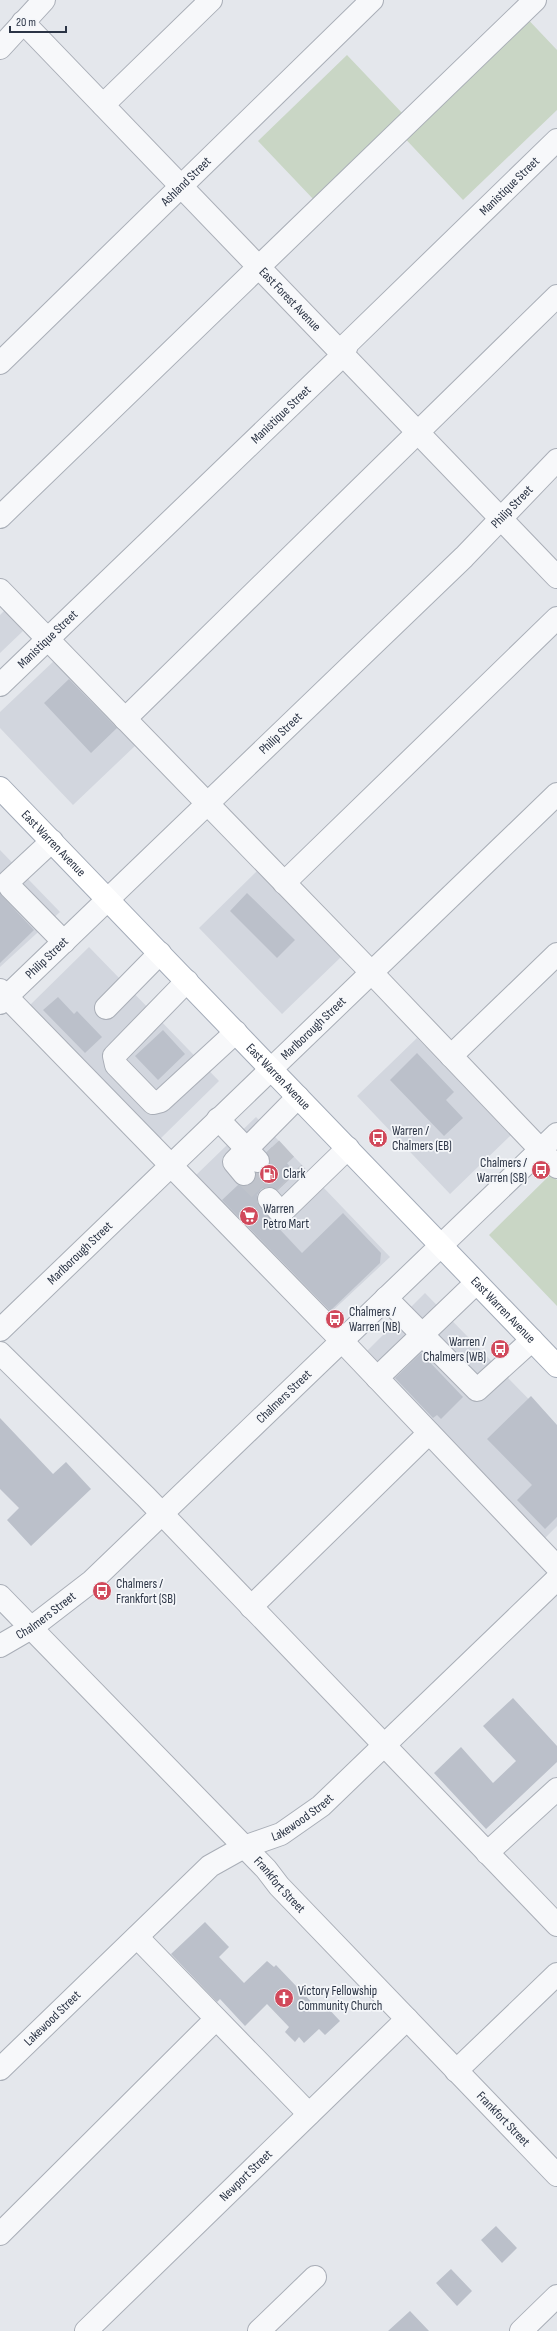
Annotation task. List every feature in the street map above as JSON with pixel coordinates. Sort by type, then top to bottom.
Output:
[{"type":"main road","name":"East Warren Avenue","points":[[0,788],[557,1366]]},
{"type":"street","points":[[0,48],[44,0]]},
{"type":"street","points":[[103,105],[211,0]]},
{"type":"street","name":"Ashland Street","points":[[0,363],[372,0]]},
{"type":"street","points":[[0,517],[535,0]]},
{"type":"street","name":"East Forest Avenue","points":[[23,22],[557,577]]},
{"type":"street","name":"Manistique Street","points":[[0,685],[343,355],[348,343],[557,140]]},
{"type":"street","points":[[125,719],[557,296]]},
{"type":"street","name":"Philip Street","points":[[2,996],[64,942],[464,557],[557,460]]},
{"type":"street","points":[[0,590],[371,972],[557,1167]]},
{"type":"street","points":[[284,883],[557,618]]},
{"type":"street","name":"Marlborough Street","points":[[0,1330],[557,794]]},
{"type":"street","points":[[52,841],[9,881],[10,887],[64,942]]},
{"type":"street","points":[[106,1008],[160,953]]},
{"type":"street","points":[[451,1056],[557,954]]},
{"type":"street","points":[[187,982],[114,1056],[116,1064],[153,1103],[161,1101],[236,1032]]},
{"type":"street","points":[[2,996],[342,1341],[557,1567]]},
{"type":"street","points":[[218,1119],[256,1154],[298,1097]]},
{"type":"street","name":"Chalmers Street","points":[[0,1646],[31,1628],[92,1581],[557,1134]]},
{"type":"street","points":[[290,1189],[348,1148]]},
{"type":"street","points":[[377,1378],[476,1283]]},
{"type":"street","points":[[386,1298],[477,1390],[532,1340]]},
{"type":"street","points":[[0,1354],[162,1514],[383,1746],[557,1925]]},
{"type":"street","points":[[250,1607],[428,1433]]},
{"type":"street","name":"Lakewood Street","points":[[0,2069],[210,1866],[244,1847],[281,1834],[321,1806],[557,1579]]},
{"type":"street","name":"Frankfort Street","points":[[0,1596],[244,1847],[557,2176]]},
{"type":"street","points":[[487,1853],[557,1789]]},
{"type":"street","points":[[137,1937],[309,2114]]},
{"type":"street","points":[[456,2071],[557,1974]]},
{"type":"street","points":[[0,2234],[216,2019]]},
{"type":"street","name":"Newport Street","points":[[86,2331],[407,2019]]},
{"type":"street","points":[[259,2331],[315,2277]]},
{"type":"street","points":[[521,2331],[557,2296]]},
{"type":"shaded area","points":[[5,610],[23,631],[0,653],[0,615]]},
{"type":"shaded area","points":[[56,659],[137,744],[73,805],[0,728],[0,712]]},
{"type":"shaded area","points":[[0,850],[60,912],[0,967]]},
{"type":"shaded area","points":[[257,871],[341,957],[282,1014],[199,928]]},
{"type":"shaded area","points":[[89,947],[219,1081],[159,1140],[29,1006]]},
{"type":"shaded area","points":[[417,1038],[511,1135],[450,1194],[357,1096]]},
{"type":"shaded area","points":[[256,1117],[390,1257],[327,1316],[194,1177]]},
{"type":"shaded area","points":[[425,1293],[557,1428],[557,1526],[542,1541],[364,1354]]},
{"type":"green space","points":[[521,12],[557,50],[557,110],[463,200],[397,130]]},
{"type":"green space","points":[[347,55],[404,115],[315,201],[258,141]]},
{"type":"green space","points":[[551,1174],[557,1180],[557,1306],[489,1235]]},
{"type":"building","points":[[69,679],[117,728],[91,753],[44,703]]},
{"type":"building","points":[[247,893],[295,940],[277,958],[230,911]]},
{"type":"building","points":[[0,894],[34,930],[0,963]]},
{"type":"building","points":[[58,997],[74,1014],[77,1011],[102,1037],[85,1053],[43,1010]]},
{"type":"building","points":[[163,1030],[185,1054],[158,1080],[135,1056]]},
{"type":"building","points":[[417,1053],[454,1092],[446,1100],[463,1118],[444,1136],[390,1080]]},
{"type":"building","points":[[272,1147],[296,1173],[278,1190],[267,1187],[261,1189],[257,1195],[257,1202],[272,1221],[302,1253],[343,1213],[381,1253],[380,1263],[330,1311],[222,1200],[238,1185],[246,1186],[252,1184],[256,1173],[267,1170],[270,1158],[267,1152]]},
{"type":"building","points":[[421,1353],[463,1397],[441,1419],[437,1415],[433,1418],[395,1378]]},
{"type":"building","points":[[531,1396],[557,1425],[557,1517],[545,1529],[517,1500],[532,1485],[487,1439]]},
{"type":"building","points":[[0,1418],[53,1474],[66,1462],[91,1489],[31,1546],[7,1520],[19,1508],[0,1489]]},
{"type":"building","points":[[513,1698],[557,1746],[557,1762],[486,1829],[434,1773],[461,1747],[493,1783],[516,1761],[483,1726]]},
{"type":"building","points":[[205,1922],[229,1947],[219,1957],[244,1983],[267,1961],[274,1967],[276,1965],[320,2011],[326,2006],[340,2021],[325,2035],[319,2029],[304,2043],[299,2037],[295,2042],[285,2032],[289,2027],[267,2004],[245,2026],[220,1999],[217,2002],[171,1954]]},
{"type":"building","points":[[496,2226],[517,2248],[502,2263],[481,2240]]},
{"type":"building","points":[[451,2269],[472,2291],[457,2306],[436,2283]]},
{"type":"building","points":[[410,2311],[429,2331],[388,2331]]},
{"type":"tunnel","points":[[271,1148],[295,1174]]},
{"type":"tunnel","points":[[258,1161],[282,1186]]},
{"type":"tunnel","points":[[244,1174],[269,1199]]},
{"type":"place","name":"Warren / Chalmers (EB)","points":[[378,1138]]},
{"type":"place","name":"Chalmers / Warren (SB)","points":[[541,1170]]},
{"type":"place","name":"Clark","points":[[269,1174]]},
{"type":"place","name":"Warren Petro Mart","points":[[249,1216]]},
{"type":"place","name":"Chalmers / Warren (NB)","points":[[335,1319]]},
{"type":"place","name":"Warren / Chalmers (WB)","points":[[500,1349]]},
{"type":"place","name":"Chalmers / Frankfort (SB)","points":[[102,1591]]},
{"type":"place","name":"Victory Fellowship Community Church","points":[[284,1998]]}]
